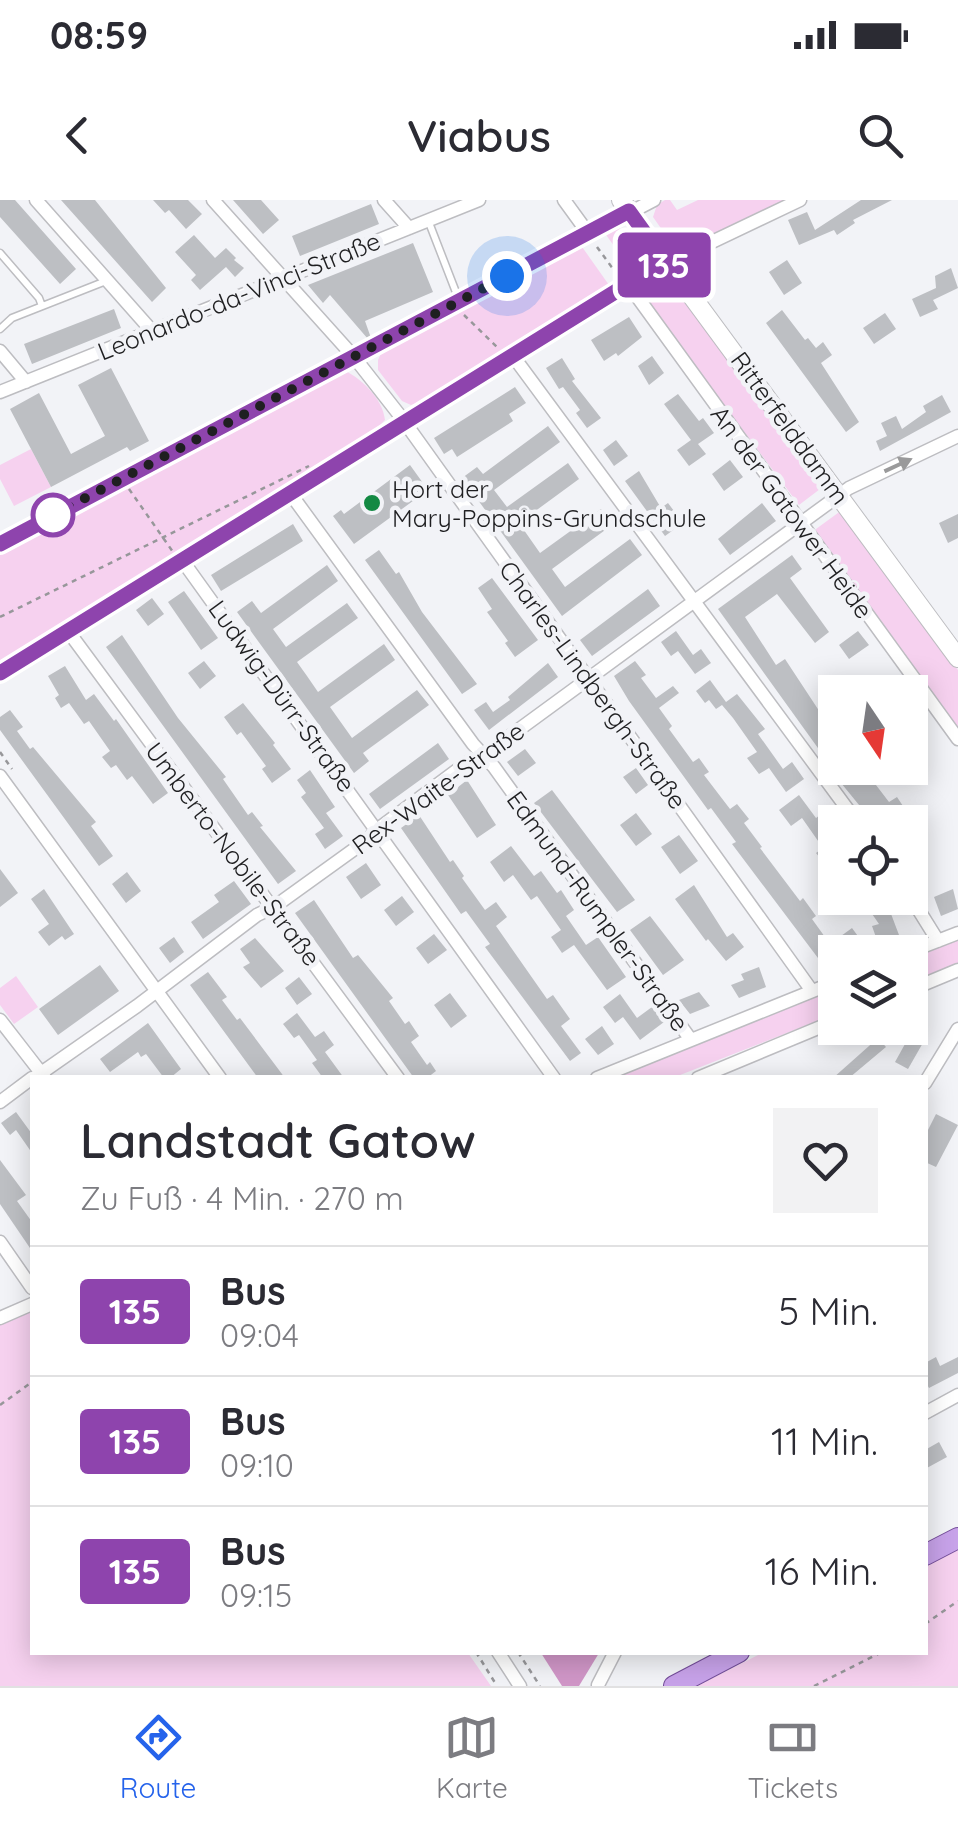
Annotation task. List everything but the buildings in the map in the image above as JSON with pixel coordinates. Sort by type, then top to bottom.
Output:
[{"type":"main road","name":"Ritterfelddamm","points":[[625,206],[947,634],[958,658]]},
{"type":"main road","points":[[928,1553],[958,1538]]},
{"type":"main road","points":[[674,1686],[733,1655]]},
{"type":"street","points":[[36,200],[152,331]]},
{"type":"street","name":"Charles-Lindbergh-Straße","points":[[213,200],[354,356],[405,422],[812,991]]},
{"type":"street","points":[[384,200],[408,228]]},
{"type":"street","name":"Leonardo-da-Vinci-Straße","points":[[0,392],[479,200]]},
{"type":"street","points":[[564,200],[588,234]]},
{"type":"street","points":[[0,544],[354,356],[460,306],[588,234],[625,206],[654,200]]},
{"type":"street","points":[[0,673],[508,354],[627,285],[800,200]]},
{"type":"street","name":"An der Gatower Heide","points":[[627,285],[958,739]]},
{"type":"street","points":[[0,350],[26,382]]},
{"type":"street","points":[[508,354],[706,614],[845,805]]},
{"type":"street","name":"Rex-Waite-Straße","points":[[41,1075],[839,495],[958,436]]},
{"type":"street","name":"Edmund-Rumpler-Straße","points":[[290,493],[691,1040]]},
{"type":"street","name":"Ludwig-Dürr-Straße","points":[[181,561],[552,1075]]},
{"type":"street","name":"Umberto-Nobile-Straße","points":[[68,631],[396,1075]]},
{"type":"street","points":[[0,776],[218,1075]]},
{"type":"street","points":[[922,915],[938,941]]},
{"type":"street","points":[[928,945],[958,933]]},
{"type":"street","points":[[928,982],[958,970]]},
{"type":"street","points":[[605,1075],[818,989]]},
{"type":"street","points":[[0,1020],[37,1075]]},
{"type":"street","points":[[705,1075],[818,1028]]},
{"type":"street","points":[[928,1079],[953,1046],[958,1029]]},
{"type":"street","name":"Rex-Waite-Straße","points":[[0,1102],[30,1082]]},
{"type":"street","points":[[0,1242],[30,1285]]},
{"type":"street","points":[[0,1318],[30,1305]]},
{"type":"street","points":[[928,1411],[958,1395]]},
{"type":"street","points":[[500,1655],[520,1686]]},
{"type":"street","points":[[598,1686],[614,1655]]},
{"type":"lane","points":[[428,220],[460,306]]},
{"type":"lane","points":[[0,253],[42,306]]},
{"type":"lane","points":[[0,328],[12,318],[107,280]]},
{"type":"path","points":[[588,234],[627,285]]},
{"type":"path","points":[[460,306],[508,354]]},
{"type":"path","points":[[0,617],[314,464]]},
{"type":"path","points":[[129,488],[181,561]]},
{"type":"path","points":[[0,1405],[30,1383]]},
{"type":"path","points":[[928,1622],[958,1601]]},
{"type":"path","points":[[478,1655],[497,1686]]},
{"type":"path","points":[[520,1655],[540,1686]]},
{"type":"path","points":[[814,1686],[876,1655]]},
{"type":"shaded area","points":[[670,200],[677,210],[698,200],[788,200],[677,251],[653,217],[657,205]]},
{"type":"shaded area","points":[[618,226],[645,264],[634,274],[604,232]]},
{"type":"shaded area","points":[[580,244],[609,285],[419,403],[402,401],[378,370],[384,347]]},
{"type":"shaded area","points":[[657,284],[673,284],[824,486],[799,505],[642,295],[642,291]]},
{"type":"shaded area","points":[[341,369],[362,382],[380,404],[385,420],[376,429],[0,663],[0,549]]},
{"type":"shaded area","points":[[31,449],[51,487],[14,506],[0,479],[0,465]]},
{"type":"shaded area","points":[[842,510],[958,670],[958,730],[928,689],[928,675],[918,675],[816,535],[816,529]]},
{"type":"shaded area","points":[[958,939],[958,965],[928,977],[928,952]]},
{"type":"shaded area","points":[[16,976],[38,1007],[14,1024],[0,1005],[0,988]]},
{"type":"shaded area","points":[[818,996],[818,1021],[680,1075],[621,1075]]},
{"type":"shaded area","points":[[30,1312],[30,1655],[469,1655],[491,1686],[0,1686],[0,1324]]},
{"type":"shaded area","points":[[958,1550],[958,1686],[697,1686],[758,1655],[928,1655],[928,1565]]},
{"type":"shaded area","points":[[542,1655],[598,1655],[579,1686],[562,1686]]},
{"type":"bus line","name":"135","points":[[0,544],[629,211],[667,264],[628,284],[0,673]]},
{"type":"place","name":"Hort der Mary-Poppins-Grundschule","points":[[372,503]]},
{"type":"route","points":[[53,515],[507,276]]}]
